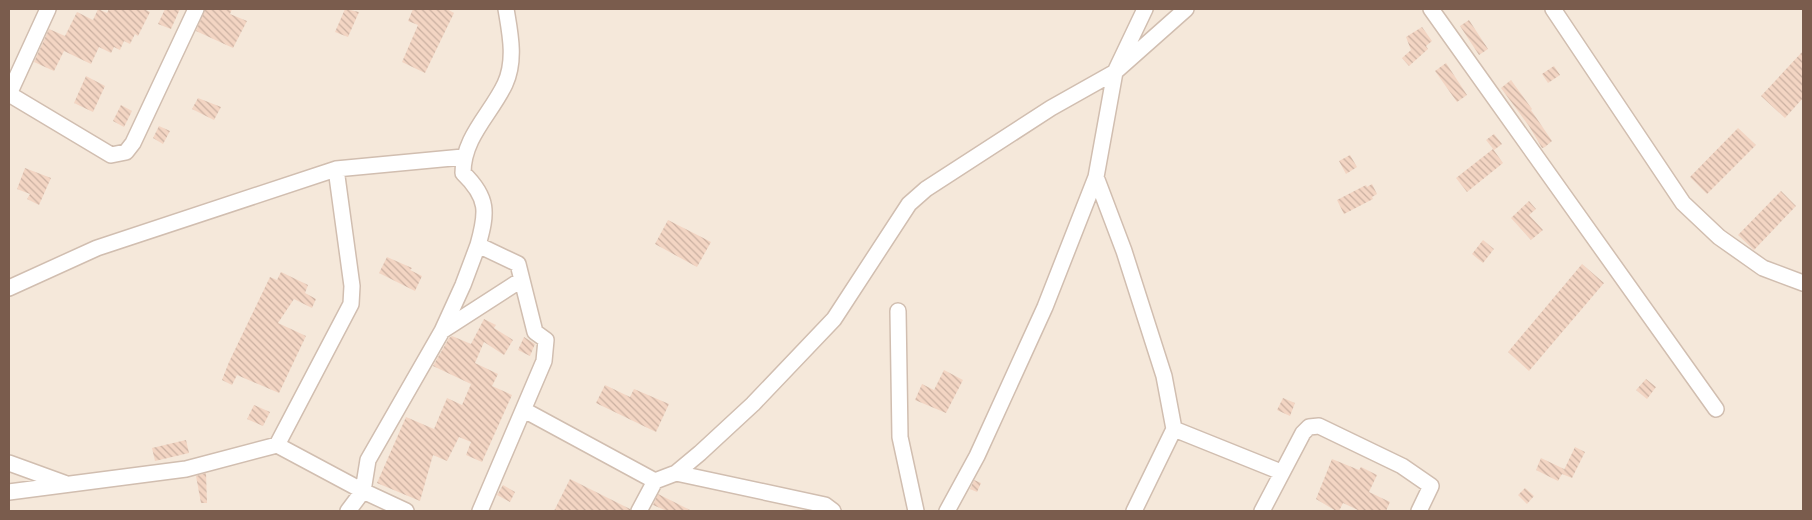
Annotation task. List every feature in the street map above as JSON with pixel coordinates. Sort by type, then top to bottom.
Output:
[{"type":"street","points":[[48,9],[9,94],[111,155],[126,152],[133,143],[196,9]]},
{"type":"street","points":[[347,511],[363,491],[368,460],[442,331],[463,285],[478,245],[486,216],[477,186],[463,173],[463,157],[484,116],[506,84],[513,45],[506,9]]},
{"type":"street","points":[[947,511],[977,456],[1028,346],[1096,177],[1115,72],[1145,9]]},
{"type":"street","points":[[639,511],[655,481],[676,473],[753,404],[834,319],[909,204],[918,195],[1052,108],[1115,72],[1186,9]]},
{"type":"street","points":[[1431,9],[1716,409]]},
{"type":"street","points":[[1553,9],[1683,204],[1719,238],[1763,268],[1803,283]]},
{"type":"street","points":[[9,288],[97,248],[336,169],[463,157]]},
{"type":"street","points":[[277,445],[351,304],[352,286],[336,169]]},
{"type":"street","points":[[1096,177],[1124,251],[1164,376],[1174,429],[1134,511]]},
{"type":"street","points":[[478,245],[518,264],[535,332],[546,340],[544,361],[480,511]]},
{"type":"street","points":[[442,331],[521,280]]},
{"type":"street","points":[[898,311],[900,437],[916,511]]},
{"type":"street","points":[[524,410],[655,481]]},
{"type":"street","points":[[1262,511],[1303,433],[1309,428],[1319,426],[1402,466],[1431,486],[1419,511]]},
{"type":"street","points":[[1174,429],[1281,472]]},
{"type":"street","points":[[9,492],[186,469],[277,445],[363,491],[406,511]]},
{"type":"street","points":[[9,463],[67,484]]},
{"type":"street","points":[[676,473],[825,504],[833,511]]},
{"type":"shaded area","points":[[9,9],[1803,9],[1803,511],[9,511]]},
{"type":"building","points":[[98,9],[107,13],[109,9],[144,9],[150,12],[138,36],[135,34],[130,44],[124,41],[120,50],[114,47],[111,53],[99,47],[91,64],[64,51],[54,71],[34,62],[49,29],[65,36],[77,12],[93,20]]},
{"type":"building","points":[[165,9],[180,9],[171,29],[158,24]]},
{"type":"building","points":[[205,9],[232,9],[230,14],[247,21],[233,48],[196,31]]},
{"type":"building","points":[[345,9],[359,12],[348,37],[335,32]]},
{"type":"building","points":[[413,9],[447,9],[454,13],[425,73],[402,62],[418,25],[408,21]]},
{"type":"building","points":[[1469,20],[1488,49],[1479,55],[1460,26]]},
{"type":"building","points":[[1422,27],[1432,41],[1426,46],[1428,49],[1409,66],[1402,58],[1411,50],[1406,37]]},
{"type":"building","points":[[1803,51],[1803,98],[1785,118],[1761,96]]},
{"type":"building","points":[[1446,63],[1467,95],[1457,102],[1435,71]]},
{"type":"building","points":[[1554,66],[1560,75],[1548,83],[1542,74]]},
{"type":"building","points":[[86,76],[105,86],[93,112],[74,103]]},
{"type":"building","points":[[1511,80],[1552,141],[1545,147],[1542,148],[1529,126],[1501,88]]},
{"type":"building","points":[[198,98],[221,107],[214,120],[192,109]]},
{"type":"building","points":[[121,105],[132,111],[124,127],[113,121]]},
{"type":"building","points":[[159,126],[170,131],[163,144],[153,138]]},
{"type":"building","points":[[1738,128],[1756,145],[1707,194],[1690,177]]},
{"type":"building","points":[[1494,134],[1502,144],[1494,150],[1486,140]]},
{"type":"building","points":[[1493,149],[1503,163],[1467,192],[1456,178]]},
{"type":"building","points":[[1350,155],[1357,167],[1346,174],[1339,161]]},
{"type":"building","points":[[25,168],[51,178],[39,205],[27,199],[30,194],[17,189]]},
{"type":"building","points":[[1372,184],[1377,194],[1372,197],[1373,199],[1344,214],[1337,200],[1366,185],[1367,187]]},
{"type":"building","points":[[1781,191],[1796,206],[1754,250],[1738,235]]},
{"type":"building","points":[[1529,201],[1536,209],[1529,215],[1543,230],[1531,240],[1511,218]]},
{"type":"building","points":[[668,220],[711,242],[697,267],[655,244]]},
{"type":"building","points":[[1483,240],[1494,249],[1483,263],[1472,254]]},
{"type":"building","points":[[387,257],[412,268],[410,270],[422,276],[415,291],[379,273]]},
{"type":"building","points":[[1582,264],[1604,283],[1529,371],[1508,352]]},
{"type":"building","points":[[281,272],[308,285],[305,293],[316,299],[312,308],[294,299],[278,323],[306,336],[279,393],[237,375],[232,385],[222,380],[229,362],[270,277],[277,280]]},
{"type":"building","points":[[484,319],[496,325],[494,328],[513,340],[504,355],[484,342],[475,363],[498,374],[492,386],[512,395],[482,462],[466,455],[471,442],[459,437],[447,461],[433,455],[420,501],[377,483],[406,417],[434,429],[447,398],[462,405],[471,384],[433,366],[449,338],[452,336],[471,344]]},
{"type":"building","points":[[524,337],[535,344],[530,356],[518,350]]},
{"type":"building","points":[[944,370],[963,380],[946,413],[915,400],[922,384],[934,390]]},
{"type":"building","points":[[1646,379],[1656,387],[1647,399],[1636,390]]},
{"type":"building","points":[[605,385],[630,397],[634,389],[669,404],[656,432],[596,403]]},
{"type":"building","points":[[1283,398],[1295,403],[1290,416],[1277,410]]},
{"type":"building","points":[[254,405],[270,412],[263,426],[247,419]]},
{"type":"building","points":[[186,440],[189,453],[155,461],[152,448]]},
{"type":"building","points":[[1575,447],[1585,452],[1572,478],[1562,474],[1558,481],[1536,470],[1541,458],[1564,469],[1563,472]]},
{"type":"building","points":[[1332,459],[1359,470],[1361,467],[1377,475],[1369,492],[1390,502],[1386,511],[1360,511],[1343,503],[1339,511],[1336,511],[1316,499]]},
{"type":"building","points":[[206,473],[207,503],[201,503],[196,476]]},
{"type":"building","points":[[570,479],[630,509],[630,511],[554,511]]},
{"type":"building","points":[[974,480],[981,483],[977,492],[970,489]]},
{"type":"building","points":[[503,485],[515,492],[510,502],[497,495]]},
{"type":"building","points":[[1525,488],[1534,496],[1527,504],[1518,495]]},
{"type":"building","points":[[658,494],[692,511],[667,511],[653,505]]}]
